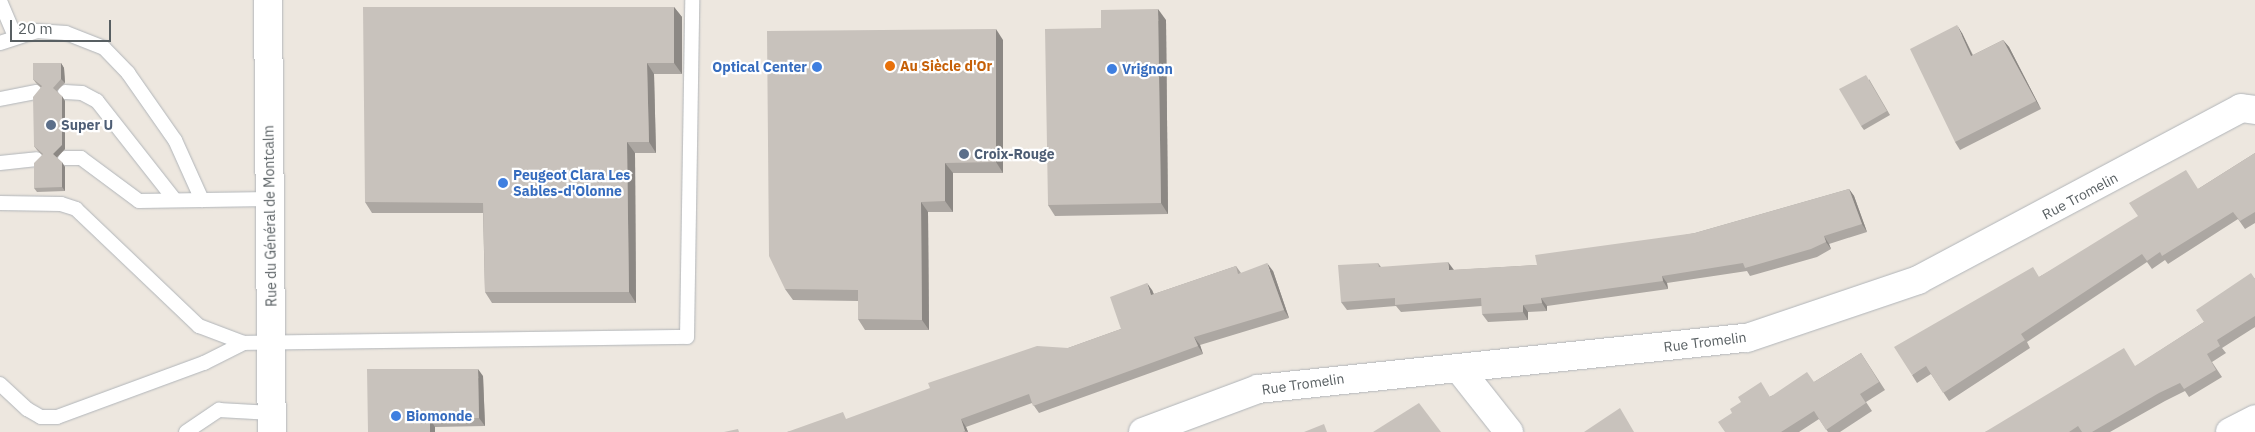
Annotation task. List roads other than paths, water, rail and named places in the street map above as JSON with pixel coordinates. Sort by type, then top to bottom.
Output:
[{"type":"street","name":"Rue du Général de Montcalm","points":[[268,0],[272,422]]},
{"type":"street","name":"Rue Tromelin","points":[[1143,432],[1258,389],[1324,379],[1460,370],[1747,338],[1918,280],[2241,108],[2255,110]]},
{"type":"street","points":[[1460,370],[1509,432]]},
{"type":"street","points":[[2230,432],[2255,419]]},
{"type":"lane","points":[[0,203],[61,204],[76,210],[199,326],[244,343],[687,337],[692,0]]},
{"type":"lane","points":[[0,1],[15,36]]},
{"type":"lane","points":[[0,44],[15,36],[36,32],[66,33],[104,48],[128,73],[175,140],[202,200]]},
{"type":"lane","points":[[0,99],[36,92]]},
{"type":"lane","points":[[65,92],[82,92],[97,101],[175,200]]},
{"type":"lane","points":[[65,158],[81,158],[139,201],[270,199]]},
{"type":"lane","points":[[0,163],[37,159]]},
{"type":"lane","points":[[0,384],[27,409],[41,417],[57,417],[204,363],[244,343]]},
{"type":"lane","points":[[186,432],[219,410],[272,422]]},
{"type":"place","name":"Au Siècle d'Or","points":[[890,66]]},
{"type":"place","name":"Optical Center","points":[[817,67]]},
{"type":"place","name":"Vrignon","points":[[1112,69]]},
{"type":"place","name":"Super U","points":[[51,125]]},
{"type":"place","name":"Croix-Rouge","points":[[964,154]]},
{"type":"place","name":"Peugeot Clara Les Sables-d'Olonne","points":[[503,183]]},
{"type":"place","name":"Biomonde","points":[[396,416]]}]
